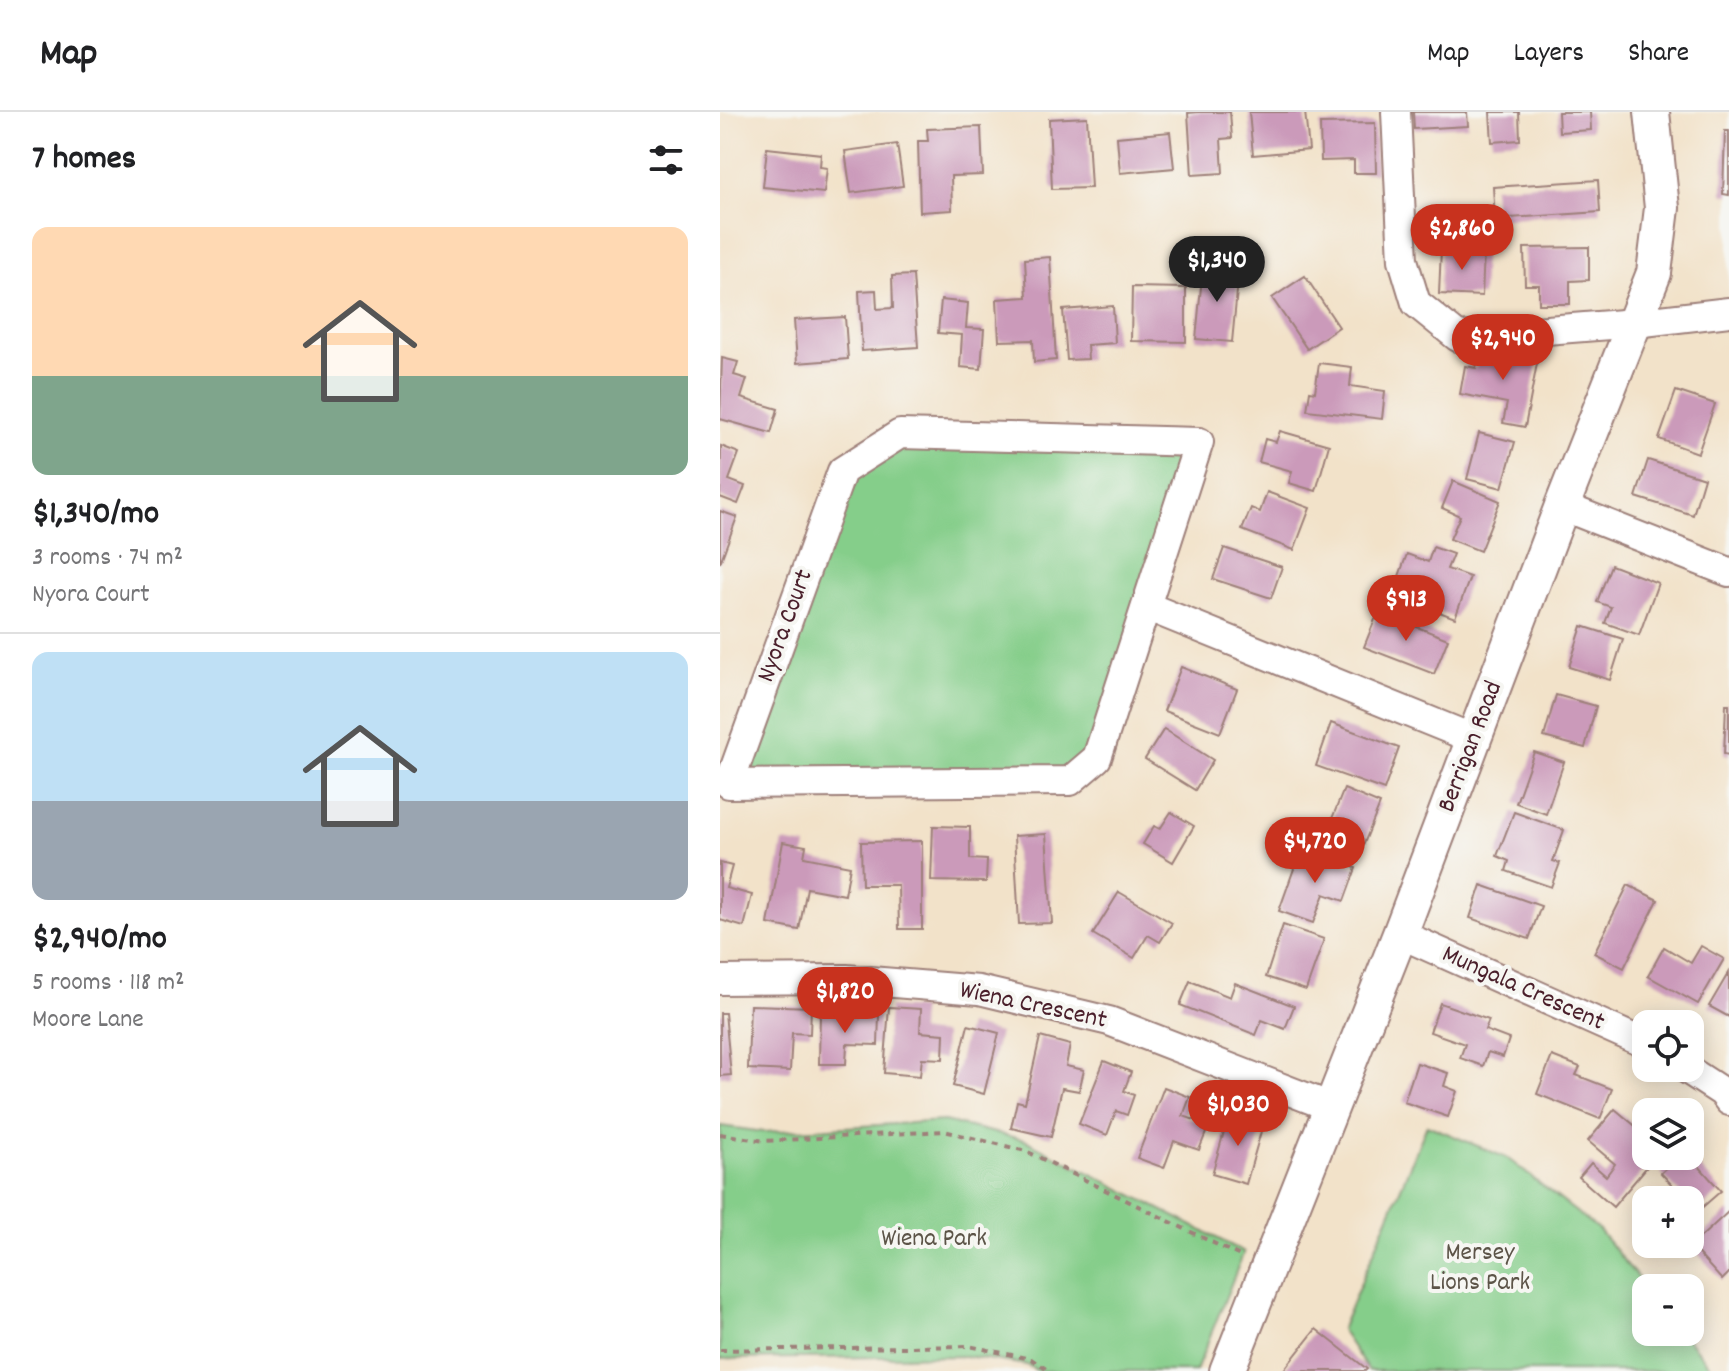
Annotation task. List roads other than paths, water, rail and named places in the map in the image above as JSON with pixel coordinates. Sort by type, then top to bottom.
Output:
[{"type":"street","points":[[1396,112],[1403,260],[1416,303],[1458,337],[1729,312]]},
{"type":"street","name":"Berrigan Road","points":[[1227,1371],[1400,934],[1654,273],[1662,208],[1652,112]]},
{"type":"street","name":"Nyora Court","points":[[900,434],[1199,442],[1146,606],[1097,758],[1070,781],[729,784],[842,471],[900,434]]},
{"type":"street","points":[[1562,506],[1729,572]]},
{"type":"street","points":[[1146,606],[1474,739]]},
{"type":"street","name":"Mungala Crescent","points":[[1400,934],[1632,1038]]},
{"type":"street","name":"Wiena Crescent","points":[[720,980],[846,979],[979,990],[1109,1021],[1331,1107]]},
{"type":"street","points":[[1704,1080],[1722,1092],[1729,1101]]},
{"type":"park label","name":"Wiena Park","points":[[934,1239]]},
{"type":"park label","name":"Mersey Lions Park","points":[[1480,1268]]}]
